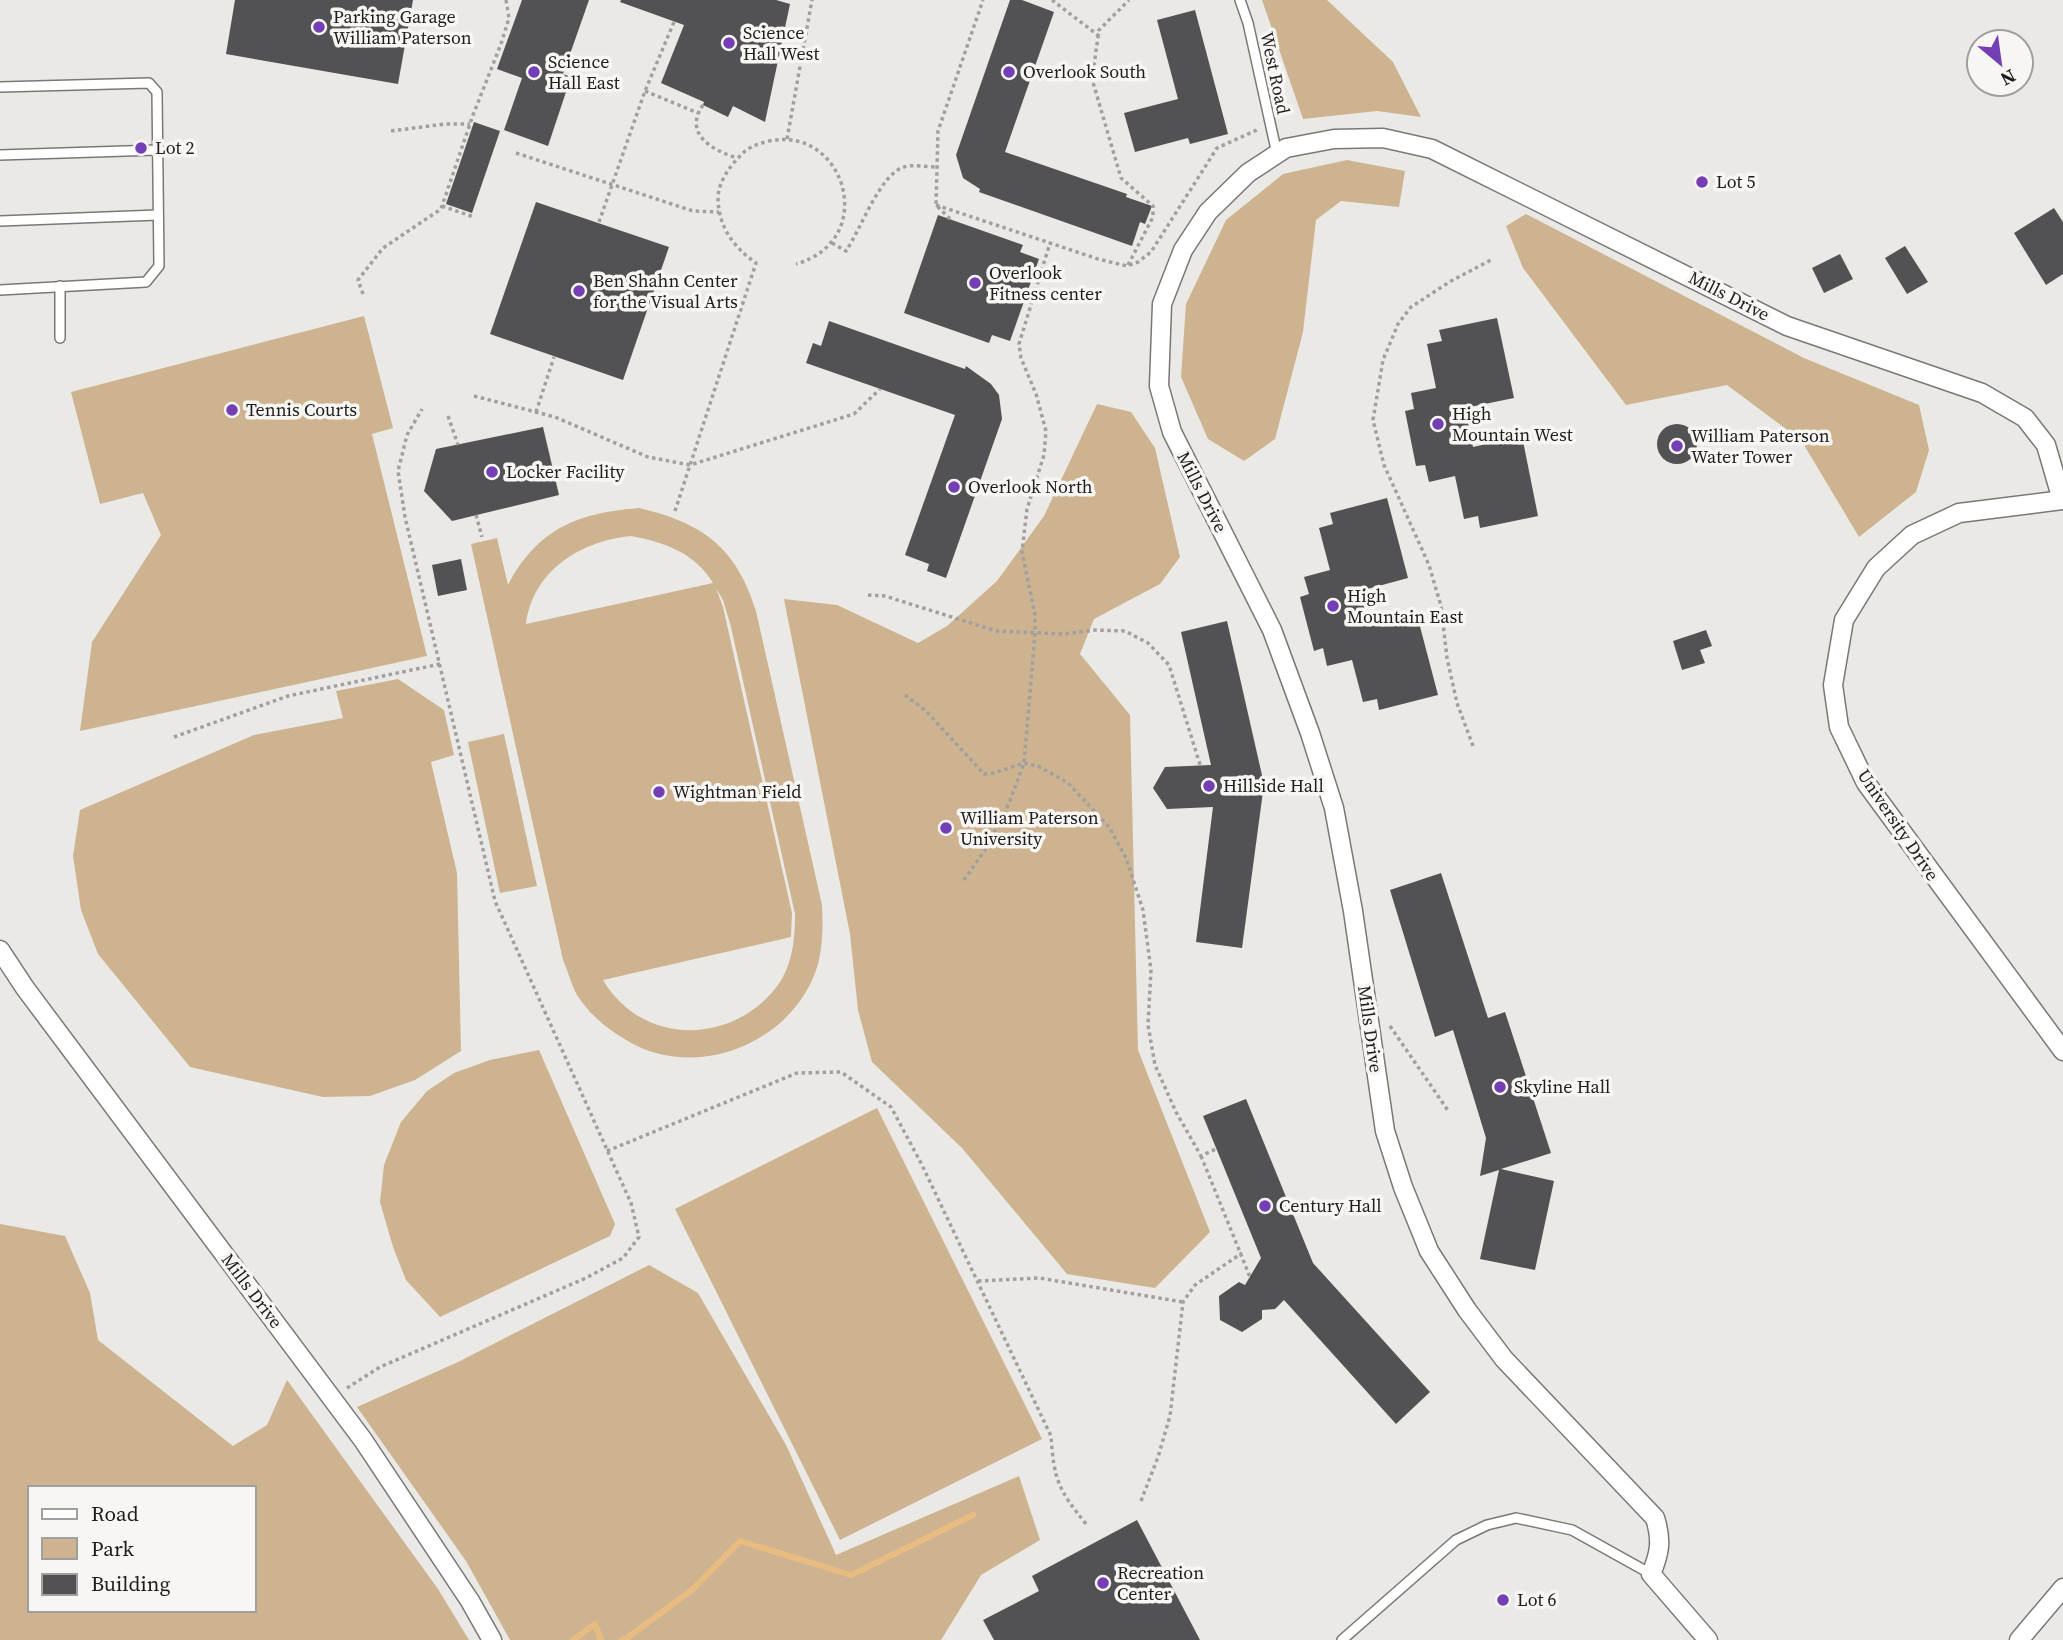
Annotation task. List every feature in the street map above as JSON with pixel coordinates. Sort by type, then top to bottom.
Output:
[{"type":"street","name":"Mills Drive","points":[[1651,1574],[1660,1554],[1661,1537],[1655,1518],[1504,1359],[1467,1310],[1429,1251],[1402,1187],[1385,1132],[1353,911],[1334,808],[1272,630],[1172,432],[1159,386],[1162,304],[1183,250],[1208,212],[1248,173],[1286,148],[1334,139],[1383,138],[1432,149],[1787,326],[1982,393],[2025,418],[2046,445],[2062,500]]},
{"type":"street","name":"University Drive","points":[[2062,500],[1959,513],[1912,535],[1876,568],[1844,620],[1833,685],[1839,727],[1866,783],[2063,1051]]},
{"type":"street","name":"Mills Drive","points":[[0,950],[25,988],[363,1440],[470,1601],[492,1640]]},
{"type":"street","points":[[1651,1574],[1708,1640]]},
{"type":"street","points":[[2019,1640],[2063,1588]]},
{"type":"lane","name":"West Road","points":[[1240,0],[1248,23],[1277,153]]},
{"type":"lane","points":[[0,87],[149,83],[157,92],[159,266],[146,282],[0,289]]},
{"type":"lane","points":[[0,155],[157,150]]},
{"type":"lane","points":[[0,221],[158,215]]},
{"type":"lane","points":[[60,286],[60,338]]},
{"type":"lane","points":[[1342,1640],[1456,1540],[1487,1525],[1516,1518],[1572,1530],[1651,1574]]},
{"type":"path","points":[[787,139],[812,0]]},
{"type":"path","points":[[950,219],[936,205],[938,131],[983,0]]},
{"type":"path","points":[[1052,0],[1098,36]]},
{"type":"path","points":[[1127,266],[1153,217],[1153,206],[1122,178],[1092,79],[1100,30],[1129,0]]},
{"type":"path","points":[[363,295],[358,281],[383,248],[441,209],[509,18],[507,1]]},
{"type":"path","points":[[599,222],[645,90],[674,22]]},
{"type":"path","points":[[645,90],[698,113]]},
{"type":"path","points":[[703,105],[695,128],[700,138],[737,158]]},
{"type":"path","points":[[391,131],[445,124],[470,124]]},
{"type":"path","points":[[936,205],[1127,266],[1139,262],[1151,252],[1217,148],[1242,135],[1271,125]]},
{"type":"path","points":[[675,511],[756,262],[737,247],[725,230],[719,212],[718,192],[726,173],[737,158],[757,144],[787,139],[811,146],[827,158],[839,175],[845,214],[840,230],[832,243],[818,255],[796,264]]},
{"type":"path","points":[[516,153],[693,211],[719,212]]},
{"type":"path","points":[[832,243],[846,251],[858,234],[888,176],[904,167],[937,167]]},
{"type":"path","points":[[442,206],[474,216]]},
{"type":"path","points":[[964,880],[1010,803],[1024,763],[1035,614],[1022,552],[1027,509],[1044,455],[1046,431],[1036,394],[1021,358],[1019,344],[1050,243]]},
{"type":"path","points":[[1474,746],[1457,703],[1447,658],[1441,606],[1429,565],[1384,465],[1373,419],[1383,360],[1398,324],[1411,307],[1451,281],[1491,260]]},
{"type":"path","points":[[536,412],[554,357]]},
{"type":"path","points":[[474,396],[555,417],[648,457],[690,465],[854,414],[880,389]]},
{"type":"path","points":[[331,1398],[380,1367],[586,1278],[623,1258],[639,1237],[631,1203],[495,901],[405,517],[398,471],[407,435],[422,409]]},
{"type":"path","points":[[448,416],[458,445]]},
{"type":"path","points":[[476,516],[482,537]]},
{"type":"path","points":[[868,595],[885,596],[996,631],[1035,634],[1125,631],[1148,643],[1169,665],[1201,768]]},
{"type":"path","points":[[174,737],[288,696],[440,664]]},
{"type":"path","points":[[905,695],[926,711],[984,774],[1024,763],[1038,766],[1068,783],[1109,827],[1126,858],[1143,910],[1151,970],[1148,1025],[1155,1065],[1176,1112],[1201,1156],[1250,1277]]},
{"type":"path","points":[[1385,1018],[1449,1112]]},
{"type":"path","points":[[607,1151],[797,1073],[841,1072],[891,1107],[921,1163],[1051,1436],[1054,1472],[1067,1500],[1086,1524]]},
{"type":"path","points":[[1201,1156],[1216,1149]]},
{"type":"path","points":[[1141,1501],[1170,1416],[1183,1302],[1195,1285],[1242,1253]]},
{"type":"path","points":[[978,1281],[1039,1278],[1183,1302]]},
{"type":"green space","points":[[1262,0],[1327,0],[1393,62],[1421,117],[1377,111],[1303,119]]},
{"type":"green space","points":[[1347,160],[1405,171],[1399,207],[1341,201],[1316,220],[1303,332],[1275,439],[1244,461],[1208,439],[1181,377],[1186,304],[1226,220],[1283,174]]},
{"type":"green space","points":[[1526,214],[1804,358],[1919,405],[1929,450],[1916,492],[1859,537],[1801,440],[1727,385],[1626,405],[1523,268],[1506,226]]},
{"type":"green space","points":[[364,316],[393,428],[372,434],[427,656],[80,731],[92,642],[161,535],[143,493],[100,504],[71,392]]},
{"type":"green space","points":[[1097,404],[1131,412],[1155,448],[1180,557],[1160,584],[1094,619],[1080,654],[1130,715],[1138,1050],[1210,1232],[1155,1288],[1067,1274],[962,1148],[872,1062],[858,1010],[850,934],[784,599],[837,605],[918,643],[947,626],[997,581],[1044,516]]},
{"type":"green space","name":"Wightman Field","points":[[639,508],[662,514],[699,530],[727,554],[748,589],[756,611],[822,905],[820,957],[806,991],[789,1014],[767,1033],[741,1047],[713,1055],[684,1058],[655,1053],[628,1041],[593,1015],[575,991],[563,960],[471,544],[497,538],[508,585],[533,550],[547,537],[579,520],[617,510]],"holes":[[[631,536],[678,551],[697,564],[713,583],[526,624],[530,605],[538,588],[562,562],[594,544]],[[716,588],[723,600],[731,627],[795,914],[794,932],[790,958],[784,974],[762,1003],[740,1018],[716,1027],[690,1030],[665,1027],[641,1018],[620,1002],[603,980],[791,937],[792,913],[723,607]]]},
{"type":"green space","points":[[398,679],[444,710],[454,755],[431,762],[457,873],[461,1051],[415,1080],[370,1096],[323,1097],[190,1067],[98,954],[81,910],[73,856],[80,810],[254,735],[343,718],[336,691]]},
{"type":"green space","points":[[504,734],[537,886],[500,893],[468,742]]},
{"type":"green space","points":[[539,1050],[615,1224],[610,1236],[440,1317],[406,1280],[393,1247],[380,1202],[384,1165],[401,1122],[427,1091],[454,1073],[490,1060]]},
{"type":"green space","points":[[877,1108],[1042,1439],[840,1540],[675,1209]]},
{"type":"green space","points":[[0,1224],[65,1236],[90,1293],[98,1340],[233,1446],[267,1425],[287,1380],[438,1589],[469,1640],[0,1640]]},
{"type":"green space","points":[[649,1265],[698,1293],[786,1445],[836,1555],[1019,1476],[1040,1540],[981,1575],[941,1640],[510,1640],[466,1561],[357,1407],[456,1363]]},
{"type":"building","name":"Parking Garage William Paterson","points":[[235,0],[413,0],[398,84],[226,54]]},
{"type":"building","name":"Science Hall East","points":[[522,0],[589,0],[563,74],[571,77],[548,146],[504,130],[522,78],[497,69]]},
{"type":"building","name":"Science Hall West","points":[[776,0],[790,4],[765,122],[733,106],[728,117],[703,105],[704,102],[661,83],[684,25],[620,2]]},
{"type":"building","name":"Overlook South","points":[[1010,0],[1022,0],[1054,12],[1005,152],[1127,194],[1126,197],[1152,206],[1145,224],[1140,222],[1132,246],[979,192],[980,189],[963,178],[956,155]]},
{"type":"building","points":[[1195,10],[1228,134],[1190,144],[1188,138],[1135,152],[1124,113],[1178,99],[1157,20]]},
{"type":"building","points":[[474,122],[500,131],[472,213],[446,204]]},
{"type":"building","name":"Ben Shahn Center for the Visual Arts","points":[[536,202],[669,247],[623,380],[490,334]]},
{"type":"building","points":[[2054,208],[2063,222],[2063,274],[2046,285],[2014,233]]},
{"type":"building","points":[[938,215],[1023,245],[1020,252],[1039,259],[1010,341],[992,335],[989,343],[904,313]]},
{"type":"building","points":[[1905,246],[1928,282],[1907,294],[1885,258]]},
{"type":"building","points":[[1840,254],[1853,279],[1824,293],[1812,268]]},
{"type":"building","name":"High Mountain West","points":[[1497,318],[1514,398],[1465,408],[1473,447],[1522,436],[1538,516],[1480,528],[1478,516],[1464,519],[1455,476],[1429,482],[1425,465],[1416,466],[1405,411],[1414,409],[1411,393],[1436,388],[1427,344],[1442,341],[1439,330]]},
{"type":"building","name":"Overlook North","points":[[829,321],[965,369],[966,366],[991,384],[999,395],[1002,419],[946,578],[927,571],[929,564],[905,555],[955,415],[806,363],[813,343],[821,346]]},
{"type":"building","name":"William Paterson Water Tower","points":[[1677,424],[1691,430],[1697,444],[1691,458],[1677,464],[1663,458],[1657,444],[1663,430]]},
{"type":"building","name":"Locker Facility","points":[[543,427],[559,495],[452,521],[424,491],[436,449]]},
{"type":"building","name":"High Mountain East","points":[[1387,498],[1408,578],[1360,591],[1369,627],[1417,615],[1438,695],[1379,710],[1377,699],[1363,702],[1352,660],[1327,666],[1323,648],[1314,651],[1300,597],[1309,594],[1304,577],[1330,570],[1319,528],[1333,524],[1330,513]]},
{"type":"building","points":[[461,559],[467,590],[438,596],[432,565]]},
{"type":"building","name":"Hillside Hall","points":[[1227,621],[1264,784],[1242,948],[1196,942],[1213,807],[1167,809],[1153,788],[1165,767],[1211,765],[1181,632]]},
{"type":"building","points":[[1706,630],[1712,646],[1700,650],[1705,663],[1682,670],[1673,641]]},
{"type":"building","name":"Skyline Hall","points":[[1441,873],[1488,1018],[1505,1012],[1551,1153],[1501,1169],[1554,1181],[1535,1270],[1480,1259],[1499,1170],[1480,1176],[1486,1138],[1453,1030],[1435,1037],[1390,890]]},
{"type":"building","name":"Century Hall","points":[[1246,1099],[1313,1263],[1430,1392],[1396,1424],[1284,1300],[1275,1309],[1262,1310],[1262,1319],[1242,1332],[1220,1320],[1219,1296],[1239,1282],[1245,1285],[1261,1258],[1203,1116]]},
{"type":"building","name":"Recreation Center","points":[[1137,1520],[1200,1640],[994,1640],[983,1620],[1039,1591],[1032,1576]]},
{"type":"waterway","points":[[622,1640],[693,1589],[740,1541],[851,1575],[973,1515]]},
{"type":"waterway","points":[[573,1640],[595,1624],[601,1640]]},
{"type":"place","name":"Parking Garage William Paterson","points":[[319,27]]},
{"type":"place","name":"Science Hall West","points":[[729,43]]},
{"type":"place","name":"Science Hall East","points":[[534,72]]},
{"type":"place","name":"Overlook South","points":[[1009,72]]},
{"type":"place","name":"Lot 2","points":[[141,148]]},
{"type":"place","name":"Lot 5","points":[[1702,182]]},
{"type":"place","name":"Overlook Fitness center","points":[[975,283]]},
{"type":"place","name":"Ben Shahn Center for the Visual Arts","points":[[579,291]]},
{"type":"place","name":"Tennis Courts","points":[[232,410]]},
{"type":"place","name":"High Mountain West","points":[[1438,424]]},
{"type":"place","name":"William Paterson Water Tower","points":[[1677,446]]},
{"type":"place","name":"Locker Facility","points":[[492,472]]},
{"type":"place","name":"Overlook North","points":[[954,487]]},
{"type":"place","name":"High Mountain East","points":[[1333,606]]},
{"type":"place","name":"Hillside Hall","points":[[1209,786]]},
{"type":"place","name":"Wightman Field","points":[[659,792]]},
{"type":"place","name":"William Paterson University","points":[[946,828]]},
{"type":"place","name":"Skyline Hall","points":[[1500,1087]]},
{"type":"place","name":"Century Hall","points":[[1265,1206]]},
{"type":"place","name":"Recreation Center","points":[[1103,1583]]},
{"type":"place","name":"Lot 6","points":[[1503,1600]]}]
